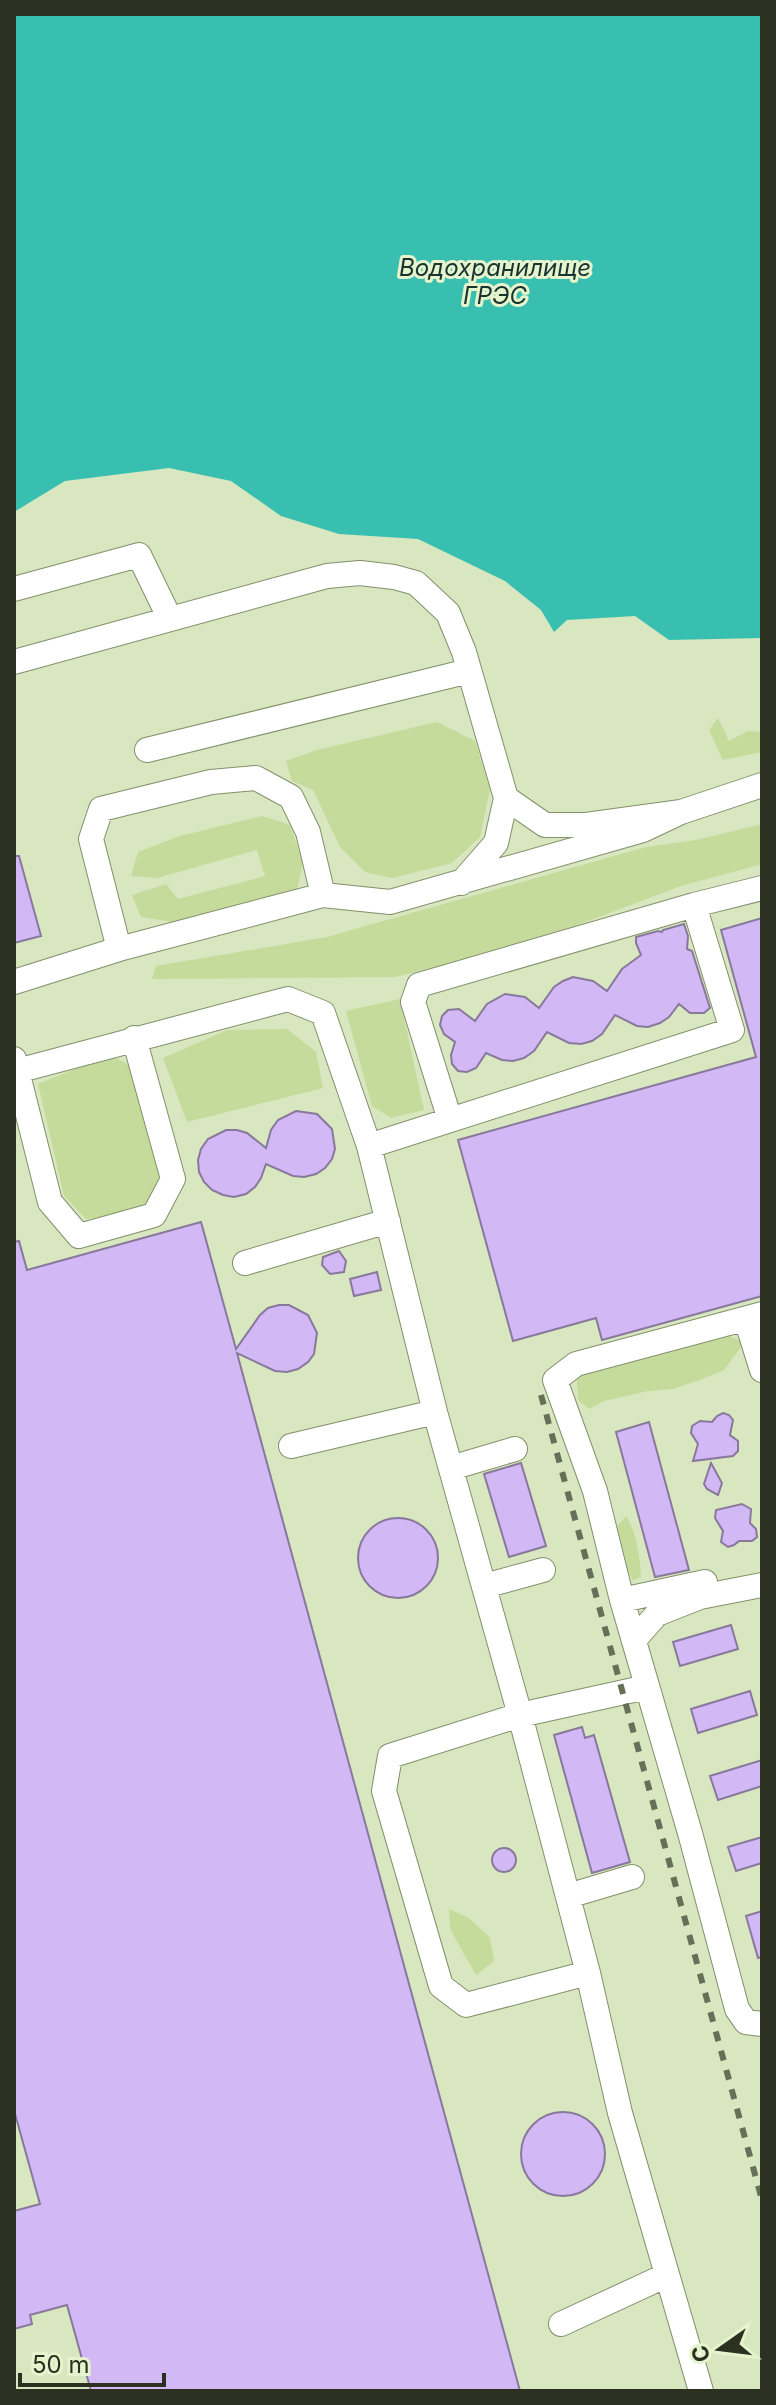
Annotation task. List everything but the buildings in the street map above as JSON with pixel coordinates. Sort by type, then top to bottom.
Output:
[{"type":"street","points":[[14,589],[139,555],[170,619]]},
{"type":"street","points":[[14,662],[327,576],[360,573],[416,583],[448,613],[469,671],[506,798],[496,843],[461,883]]},
{"type":"street","points":[[147,750],[469,671]]},
{"type":"street","points":[[119,949],[91,839],[101,809],[211,782],[256,778],[291,797],[308,832],[323,895]]},
{"type":"street","points":[[14,982],[119,949],[323,895],[390,902],[643,830],[681,812],[762,785]]},
{"type":"street","points":[[506,798],[545,825],[586,825],[681,812]]},
{"type":"street","points":[[450,1120],[413,1002],[419,985],[762,888]]},
{"type":"street","points":[[369,1146],[732,1030],[694,905]]},
{"type":"street","points":[[134,1038],[173,1179],[154,1215],[79,1236],[50,1202],[15,1065],[288,999],[323,1013],[369,1146],[435,1412],[588,1973],[620,2113],[701,2391]]},
{"type":"street","points":[[245,1263],[388,1221]]},
{"type":"street","points":[[762,1370],[754,1316],[576,1364],[555,1380],[595,1491],[622,1600],[737,2009],[746,2022],[762,2024]]},
{"type":"street","points":[[291,1446],[435,1412]]},
{"type":"street","points":[[451,1468],[515,1449]]},
{"type":"street","points":[[484,1586],[543,1570]]},
{"type":"street","points":[[622,1600],[762,1570]]},
{"type":"street","points":[[634,1640],[657,1614],[700,1597],[762,1585]]},
{"type":"street","points":[[588,1973],[466,2005],[441,1986],[384,1791],[390,1756],[520,1715],[647,1687]]},
{"type":"street","points":[[568,1896],[632,1877]]},
{"type":"street","points":[[561,2324],[667,2275]]},
{"type":"green space","points":[[718,718],[729,741],[748,731],[762,732],[762,752],[723,760],[709,730]]},
{"type":"green space","points":[[437,722],[475,741],[490,789],[480,837],[452,863],[392,878],[365,872],[340,847],[313,790],[292,781],[286,761],[317,750]]},
{"type":"green space","points":[[262,816],[290,825],[303,863],[296,894],[238,914],[173,922],[141,917],[132,895],[166,884],[178,899],[265,876],[257,850],[157,878],[131,876],[138,852],[180,836]]},
{"type":"green space","points":[[762,824],[762,864],[681,886],[541,939],[396,977],[152,979],[156,966],[327,937],[646,847],[696,840]]},
{"type":"green space","points":[[400,999],[424,1110],[391,1118],[372,1106],[346,1011]]},
{"type":"green space","points":[[287,1029],[316,1052],[323,1088],[187,1122],[163,1058],[227,1030]]},
{"type":"green space","points":[[109,1055],[128,1064],[163,1183],[141,1211],[86,1219],[64,1196],[38,1084]]},
{"type":"green space","points":[[728,1335],[744,1343],[724,1370],[673,1389],[604,1401],[589,1409],[578,1400],[577,1379],[586,1371]]},
{"type":"green space","points":[[626,1516],[640,1561],[641,1577],[633,1580],[625,1568],[616,1528]]},
{"type":"green space","points":[[449,1909],[469,1918],[490,1938],[494,1961],[476,1975],[450,1929]]},
{"type":"water","name":"Водохранилище ГРЭС","points":[[14,14],[762,14],[762,638],[669,640],[635,616],[567,620],[554,632],[541,610],[505,581],[418,539],[339,534],[281,516],[231,481],[169,468],[65,481],[14,512]]},
{"type":"railway","points":[[541,1395],[762,2200]]}]
